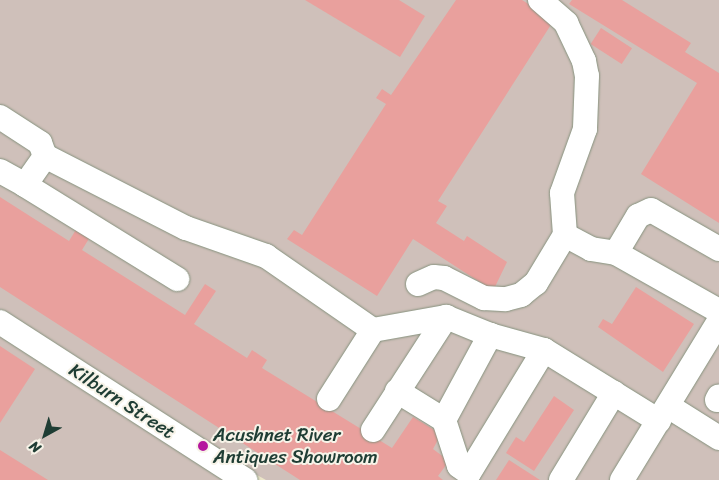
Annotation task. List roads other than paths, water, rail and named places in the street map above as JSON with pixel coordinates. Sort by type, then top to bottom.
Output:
[{"type":"street","points":[[418,284],[434,277],[444,278],[484,298],[506,300],[520,295],[536,282],[565,235],[562,193],[585,129],[586,76],[584,61],[566,23],[540,0]]},
{"type":"street","points":[[0,117],[40,143],[45,156],[186,228],[266,256],[373,330],[446,317],[490,335],[544,350],[614,394],[719,438]]},
{"type":"street","points":[[25,185],[45,156]]},
{"type":"street","points":[[0,171],[177,279]]},
{"type":"street","points":[[616,253],[638,216],[651,210],[719,249]]},
{"type":"street","points":[[565,235],[591,249],[616,253],[719,311]]},
{"type":"street","points":[[374,430],[397,391],[446,317]]},
{"type":"street","points":[[622,480],[719,321]]},
{"type":"street","name":"Kilburn Street","points":[[0,322],[245,480]]},
{"type":"street","points":[[330,400],[373,330]]},
{"type":"street","points":[[444,420],[490,335]]},
{"type":"street","points":[[397,391],[444,420],[459,466],[469,473],[544,350]]},
{"type":"street","points":[[561,480],[614,394]]},
{"type":"place","name":"Acushnet River Antiques Showroom","points":[[203,446]]}]
